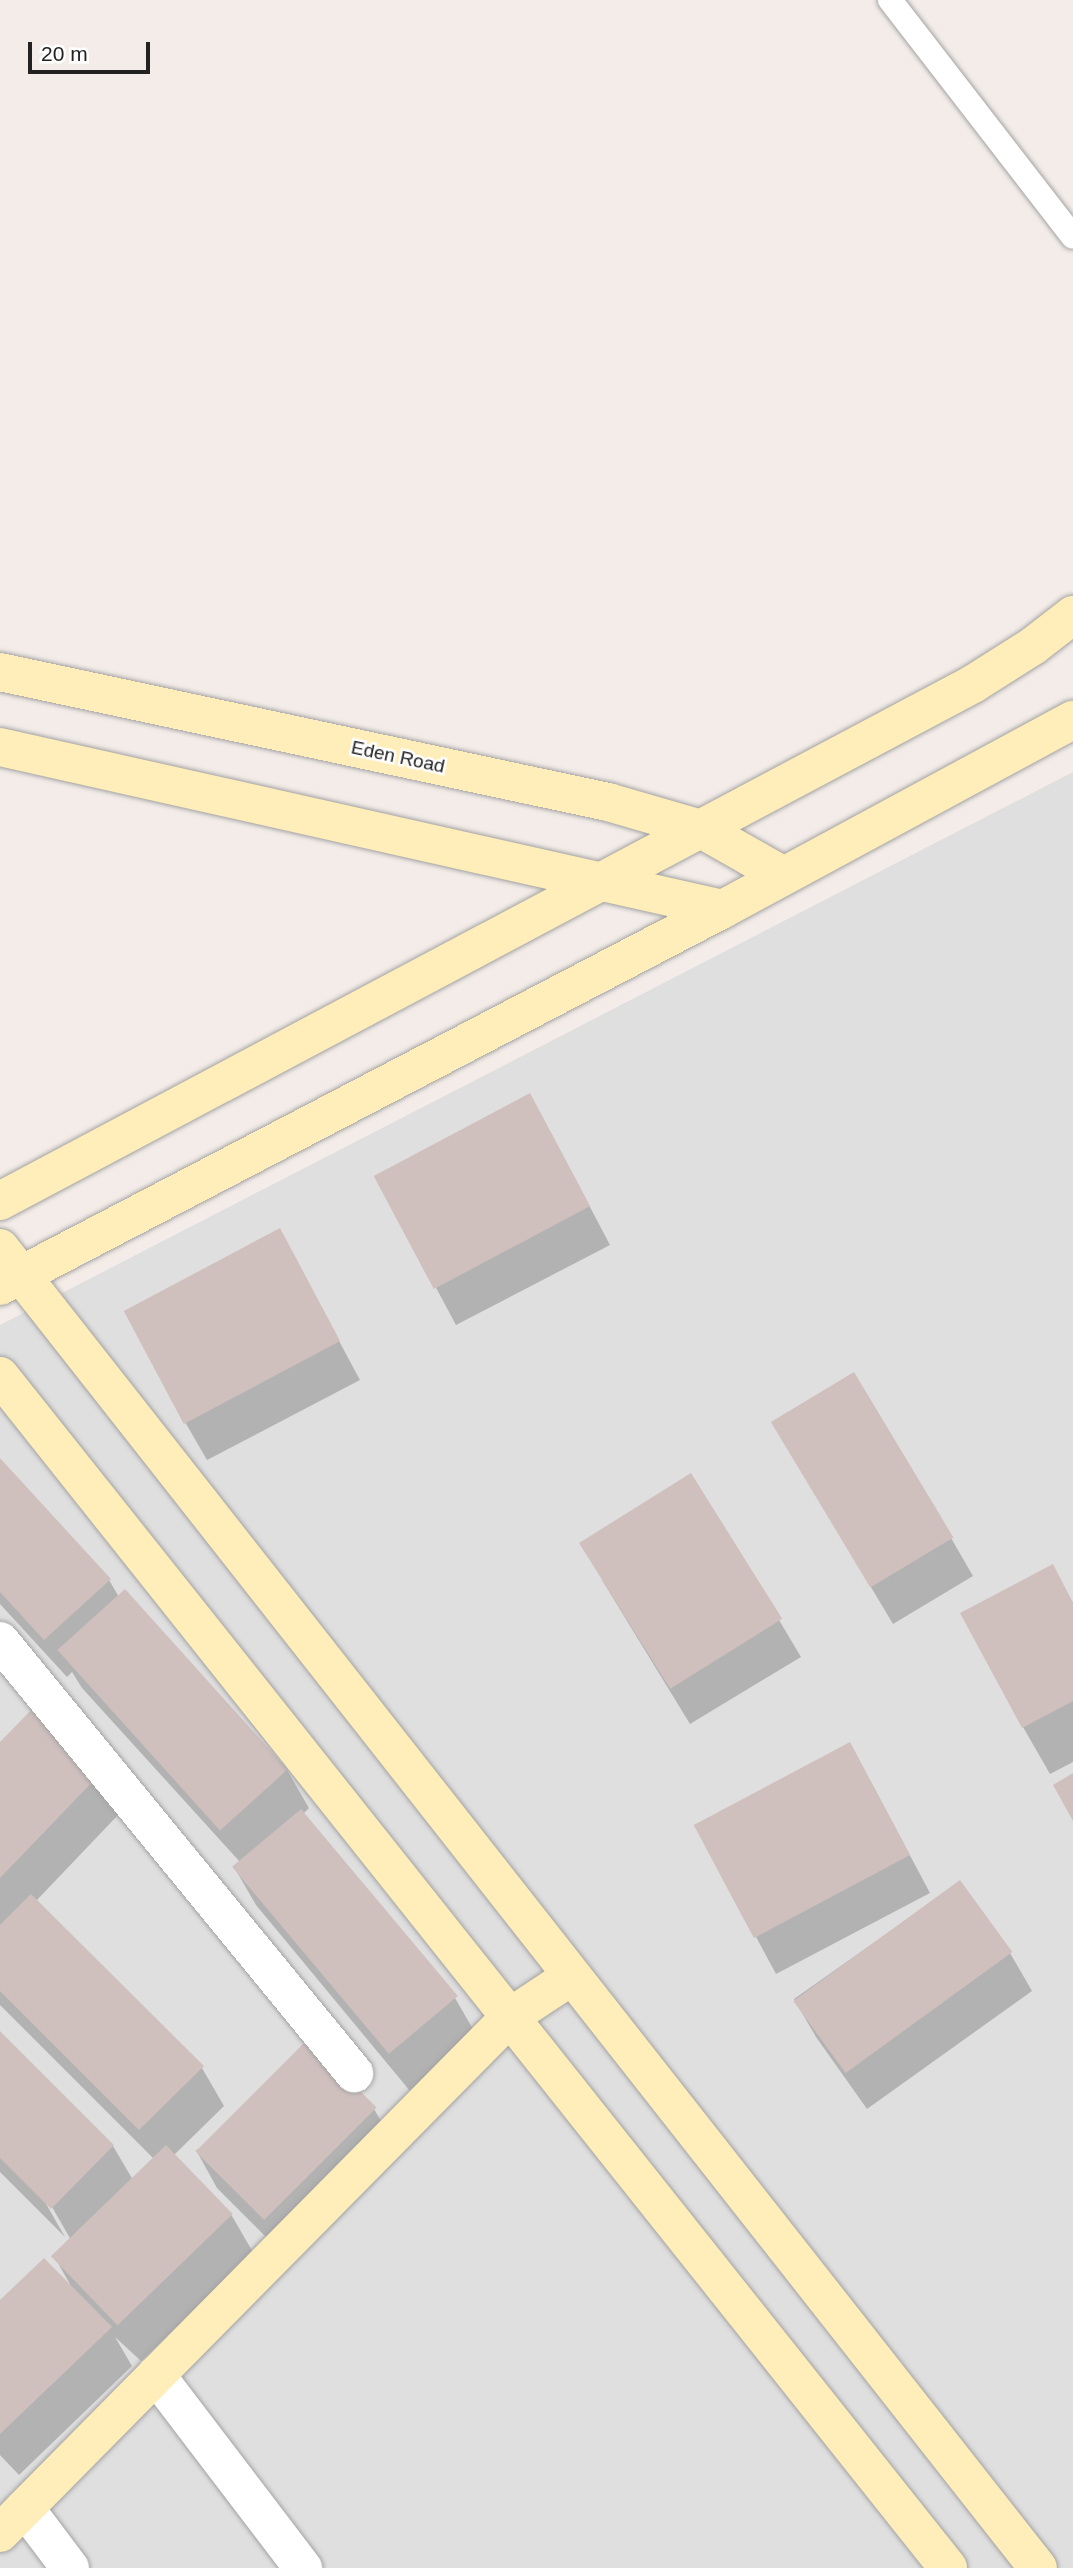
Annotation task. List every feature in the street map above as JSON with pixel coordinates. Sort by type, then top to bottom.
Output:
[{"type":"street","points":[[0,1201],[972,684],[1033,646],[1073,615]]},
{"type":"street","name":"Eden Road","points":[[0,672],[608,802],[701,829],[784,876]]},
{"type":"street","points":[[1038,2568],[572,1976],[7,1270],[723,909],[1073,720]]},
{"type":"street","points":[[0,747],[723,909]]},
{"type":"street","points":[[0,1376],[948,2568]]},
{"type":"street","points":[[0,1641],[354,2073]]},
{"type":"street","points":[[70,2568],[12,2520],[510,2017],[572,1976]]},
{"type":"street","points":[[156,2375],[303,2568]]},
{"type":"lane","points":[[890,0],[1073,237]]},
{"type":"shaded area","points":[[1073,772],[1073,2568],[0,2568],[0,1325]]},
{"type":"building","points":[[530,1093],[590,1206],[434,1289],[374,1176]]},
{"type":"building","points":[[280,1228],[340,1341],[184,1424],[124,1311]]},
{"type":"building","points":[[854,1372],[953,1537],[870,1587],[771,1422]]},
{"type":"building","points":[[0,1458],[111,1579],[44,1640],[0,1592]]},
{"type":"building","points":[[691,1473],[782,1619],[670,1689],[579,1543]]},
{"type":"building","points":[[1053,1564],[1073,1603],[1073,1701],[1022,1728],[960,1613]]},
{"type":"building","points":[[125,1589],[288,1770],[220,1830],[57,1650]]},
{"type":"building","points":[[38,1703],[99,1775],[0,1878],[0,1742]]},
{"type":"building","points":[[850,1742],[910,1855],[754,1938],[694,1825]]},
{"type":"building","points":[[1073,1773],[1073,1821],[1053,1785]]},
{"type":"building","points":[[301,1809],[458,1996],[389,2054],[232,1867]]},
{"type":"building","points":[[960,1880],[1012,1952],[846,2073],[793,2001]]},
{"type":"building","points":[[31,1894],[204,2066],[139,2130],[0,1991],[0,1925]]},
{"type":"building","points":[[0,2031],[114,2145],[51,2209],[0,2158]]},
{"type":"building","points":[[308,2039],[377,2108],[264,2220],[196,2151]]},
{"type":"building","points":[[166,2145],[233,2214],[118,2325],[51,2256]]},
{"type":"building","points":[[44,2258],[112,2327],[0,2434],[0,2300]]}]
